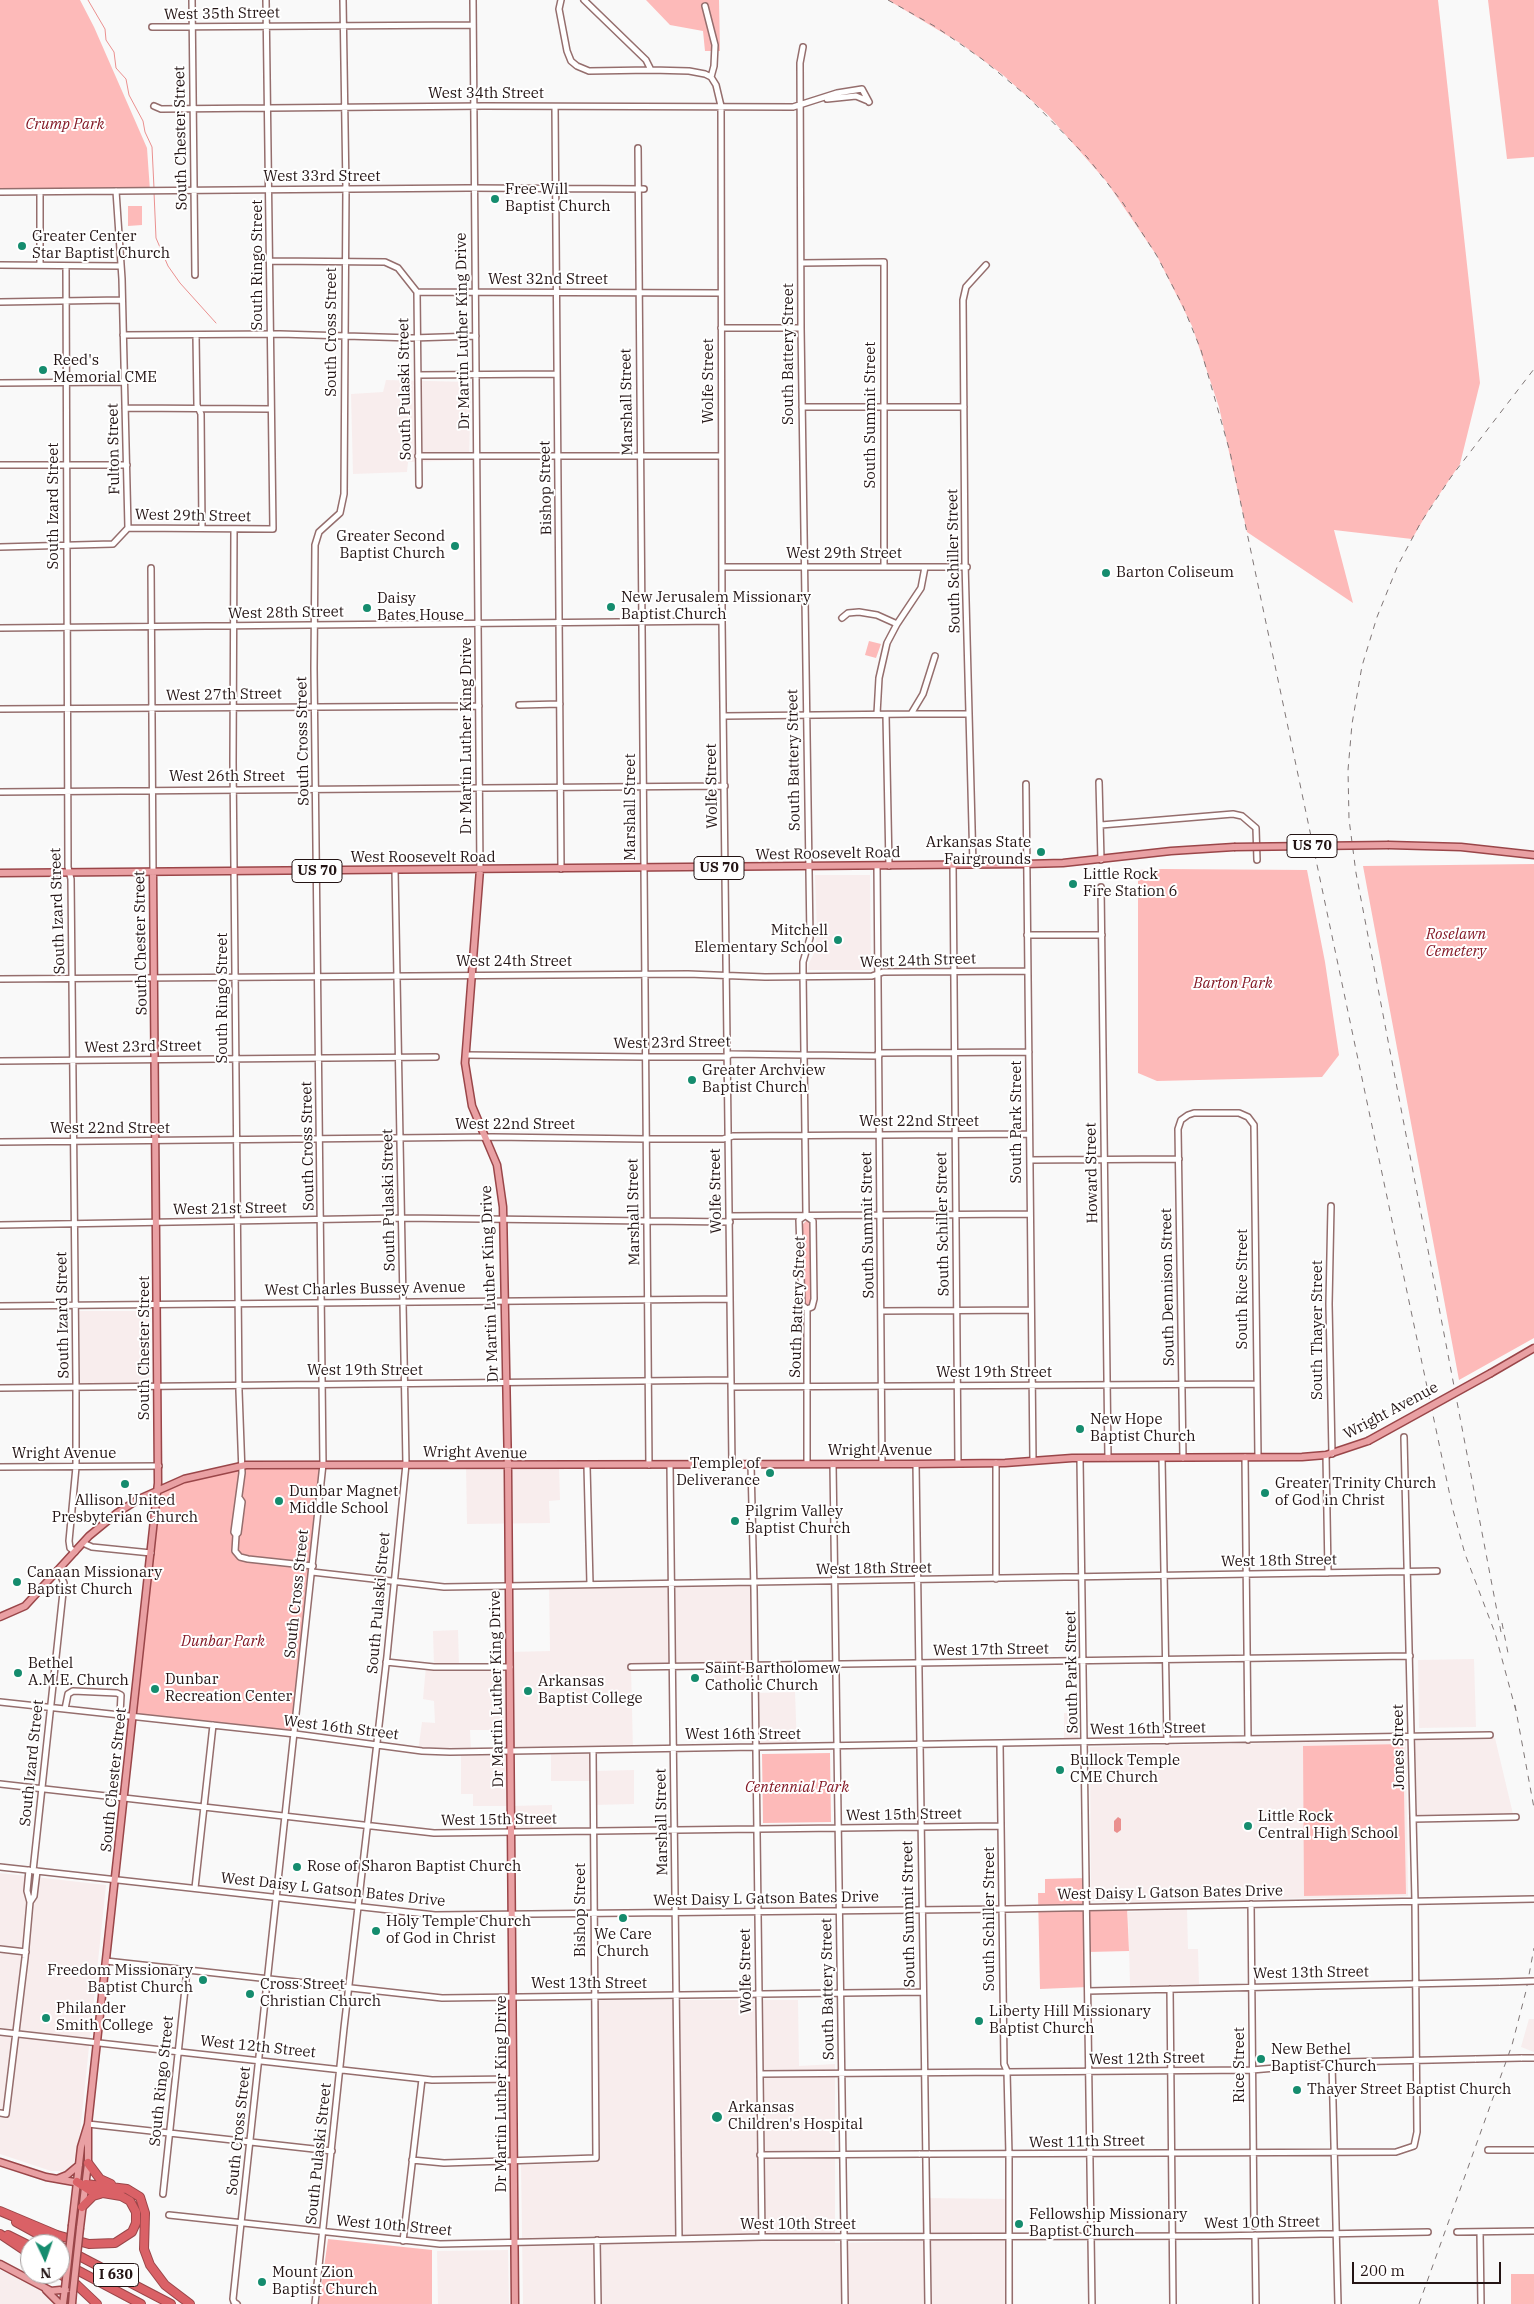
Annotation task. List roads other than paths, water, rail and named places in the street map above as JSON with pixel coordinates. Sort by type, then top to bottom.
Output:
[{"type":"highway","points":[[88,2163],[100,2179],[136,2193],[144,2207],[143,2244],[150,2265],[165,2285],[190,2304]]},
{"type":"highway","points":[[0,2212],[78,2242],[97,2245],[119,2241],[133,2229],[136,2220],[135,2209],[126,2198],[100,2194],[77,2182]]},
{"type":"highway","points":[[86,2186],[120,2187]]},
{"type":"highway","points":[[82,2207],[93,2196],[100,2194]]},
{"type":"highway","points":[[0,2212],[38,2234]]},
{"type":"highway","points":[[0,2230],[20,2241]]},
{"type":"highway","points":[[0,2234],[20,2247]]},
{"type":"highway","name":"I 630","points":[[70,2251],[171,2304]]},
{"type":"highway","name":"I 630","points":[[70,2266],[141,2304]]},
{"type":"highway","points":[[70,2280],[97,2304]]},
{"type":"main road","name":"West Roosevelt Road","points":[[0,872],[726,868],[1026,864],[1101,860],[1164,852],[1234,847],[1389,845],[1461,847],[1534,855]]},
{"type":"main road","name":"Dr Martin Luther King Drive","points":[[480,869],[466,1055],[470,1096],[493,1156],[501,1185],[504,1219],[511,1752],[515,2304]]},
{"type":"main road","name":"South Chester Street","points":[[72,2304],[69,2289],[72,2225],[81,2147],[88,2124],[158,1490],[153,872]]},
{"type":"main road","name":"Wright Avenue","points":[[0,1617],[24,1606],[83,1543],[117,1513],[158,1490],[200,1474],[242,1466],[323,1464],[587,1466],[916,1464],[1108,1458],[1329,1455],[1368,1441],[1534,1348]]},
{"type":"main road","name":"South Chester Street","points":[[62,2304],[69,2289],[80,2228],[88,2163],[90,2135],[88,2124]]},
{"type":"main road","points":[[0,2162],[27,2172],[77,2182]]},
{"type":"main road","points":[[56,2179],[67,2175],[79,2165]]},
{"type":"main road","points":[[0,2264],[45,2289],[62,2304]]},
{"type":"main road","points":[[45,2289],[69,2289]]},
{"type":"street","name":"South Chester Street","points":[[192,0],[195,275]]},
{"type":"street","name":"South Ringo Street","points":[[266,0],[273,530]]},
{"type":"street","name":"South Cross Street","points":[[235,2301],[241,2222],[323,1464],[315,541],[319,532],[340,513],[344,503],[346,189],[343,0]]},
{"type":"street","name":"Dr Martin Luther King Drive","points":[[473,0],[480,869]]},
{"type":"street","points":[[561,0],[559,9],[567,51],[571,61],[577,66],[589,71],[651,70],[695,72],[711,77],[714,66],[715,45],[706,6]]},
{"type":"street","points":[[584,0],[646,60],[651,70]]},
{"type":"street","name":"West 35th Street","points":[[152,27],[473,25]]},
{"type":"street","name":"South Battery Street","points":[[803,47],[800,63],[801,328],[805,566],[805,715],[810,938],[803,962],[803,1055],[806,1215],[813,1221],[814,1299],[812,1307],[807,1309],[807,1464]]},
{"type":"street","name":"Wolfe Street","points":[[711,77],[718,91],[721,106],[722,621],[732,1465]]},
{"type":"street","name":"West 34th Street","points":[[154,106],[161,109],[474,106],[793,107],[800,104],[862,89],[869,102],[856,96],[817,100]]},
{"type":"street","name":"Bishop Street","points":[[555,107],[562,787],[561,869]]},
{"type":"street","name":"Marshall Street","points":[[638,148],[641,189],[639,293],[641,622],[649,1465]]},
{"type":"street","name":"West 33rd Street","points":[[0,192],[474,188],[641,189]]},
{"type":"street","name":"Fulton Street","points":[[116,191],[121,266],[128,528]]},
{"type":"street","points":[[40,192],[40,264]]},
{"type":"street","points":[[269,261],[379,261],[392,264],[406,276],[417,292]]},
{"type":"street","name":"South Summit Street","points":[[801,263],[884,262],[884,567]]},
{"type":"street","points":[[0,265],[121,266]]},
{"type":"street","name":"South Schiller Street","points":[[973,865],[964,407],[964,291],[969,282],[986,265]]},
{"type":"street","name":"South Izard Street","points":[[66,266],[67,709],[69,872],[72,878],[76,1388],[76,1467],[69,1541],[70,1548],[75,1552]]},
{"type":"street","name":"West 32nd Street","points":[[417,292],[721,292]]},
{"type":"street","name":"South Pulaski Street","points":[[417,292],[419,485]]},
{"type":"street","points":[[0,302],[122,300]]},
{"type":"street","points":[[722,328],[801,328]]},
{"type":"street","points":[[123,335],[270,334],[417,338],[476,336]]},
{"type":"street","points":[[196,335],[198,408],[201,414],[202,528]]},
{"type":"street","points":[[418,375],[557,374]]},
{"type":"street","points":[[0,382],[124,382]]},
{"type":"street","points":[[802,407],[964,407]]},
{"type":"street","points":[[125,408],[271,408]]},
{"type":"street","points":[[418,456],[721,456]]},
{"type":"street","points":[[0,465],[127,465]]},
{"type":"street","name":"West 29th Street","points":[[0,547],[113,544],[128,528],[273,530]]},
{"type":"street","name":"South Ringo Street","points":[[234,530],[232,626],[233,790],[239,1385],[242,1466],[240,1499],[242,1502],[238,1533],[236,1535]]},
{"type":"street","name":"West 29th Street","points":[[722,567],[967,567]]},
{"type":"street","points":[[877,714],[881,666],[887,643],[921,588],[925,567]]},
{"type":"street","name":"South Chester Street","points":[[150,568],[153,872]]},
{"type":"street","points":[[842,618],[848,613],[859,612],[877,615],[897,624]]},
{"type":"street","name":"West 28th Street","points":[[0,628],[722,621]]},
{"type":"street","points":[[911,714],[923,694],[935,656]]},
{"type":"street","points":[[519,705],[560,704]]},
{"type":"street","name":"West 27th Street","points":[[0,709],[478,706]]},
{"type":"street","points":[[724,716],[969,714]]},
{"type":"street","points":[[886,715],[889,866]]},
{"type":"street","points":[[1099,782],[1101,860]]},
{"type":"street","name":"South Park Street","points":[[1026,784],[1033,1460]]},
{"type":"street","name":"West 26th Street","points":[[0,792],[725,786]]},
{"type":"street","points":[[1101,825],[1233,814],[1242,816],[1256,828],[1257,860]]},
{"type":"street","name":"South Schiller Street","points":[[952,865],[958,1463]]},
{"type":"street","name":"South Summit Street","points":[[877,866],[882,1464]]},
{"type":"street","name":"South Pulaski Street","points":[[315,2304],[377,1746],[406,1464],[395,870]]},
{"type":"street","name":"Howard Street","points":[[1101,887],[1108,1458]]},
{"type":"street","points":[[1027,935],[1102,935]]},
{"type":"street","name":"West 24th Street","points":[[0,979],[644,974],[803,977],[1027,971]]},
{"type":"street","name":"West 23rd Street","points":[[466,1055],[726,1057],[731,1054],[1029,1052]]},
{"type":"street","name":"West 23rd Street","points":[[0,1060],[319,1059],[436,1056]]},
{"type":"street","name":"South Dennison Street","points":[[1183,1458],[1178,1130],[1184,1118],[1194,1113],[1239,1113],[1251,1121]]},
{"type":"street","name":"South Rice Street","points":[[1251,1121],[1254,1130],[1258,1457]]},
{"type":"street","name":"West 22nd Street","points":[[0,1142],[485,1138],[646,1140],[728,1138],[733,1136],[1029,1134]]},
{"type":"street","points":[[1030,1160],[1179,1159]]},
{"type":"street","name":"South Thayer Street","points":[[1328,1573],[1331,1206]]},
{"type":"street","points":[[729,1216],[1030,1214]]},
{"type":"street","points":[[806,1215],[799,1220],[802,1305],[807,1309]]},
{"type":"street","name":"West 21st Street","points":[[0,1224],[402,1218],[730,1222]]},
{"type":"street","name":"West Charles Bussey Avenue","points":[[0,1306],[730,1299]]},
{"type":"street","points":[[881,1311],[1031,1310]]},
{"type":"street","name":"West 19th Street","points":[[0,1388],[731,1380]]},
{"type":"street","name":"West 19th Street","points":[[731,1387],[1257,1384]]},
{"type":"street","name":"Jones Street","points":[[1404,1436],[1415,1901],[1417,2132],[1414,2146]]},
{"type":"street","points":[[1245,1457],[1248,1740]]},
{"type":"street","points":[[1162,1458],[1167,1741]]},
{"type":"street","name":"South Park Street","points":[[1080,1459],[1088,1908],[1092,2304]]},
{"type":"street","points":[[996,1463],[996,1579]]},
{"type":"street","name":"South Battery Street","points":[[833,1464],[845,2304]]},
{"type":"street","name":"South Summit Street","points":[[916,1464],[928,2304]]},
{"type":"street","name":"Marshall Street","points":[[670,1465],[678,1996],[679,2239]]},
{"type":"street","name":"Wolfe Street","points":[[751,1465],[762,2237]]},
{"type":"street","name":"Wright Avenue","points":[[0,1468],[159,1466]]},
{"type":"street","points":[[587,1466],[590,1584]]},
{"type":"street","name":"West 18th Street","points":[[236,1535],[235,1551],[240,1557],[394,1581],[444,1586],[834,1582],[1437,1571]]},
{"type":"street","points":[[83,1543],[92,1547],[151,1553]]},
{"type":"street","name":"South Izard Street","points":[[3,2114],[16,2034],[30,1902],[34,1896],[33,1871],[64,1583],[58,1570]]},
{"type":"street","name":"West 17th Street","points":[[631,1667],[1410,1656]]},
{"type":"street","points":[[386,1662],[434,1667],[510,1667]]},
{"type":"street","points":[[66,1709],[68,1694],[73,1691],[117,1693],[121,1695],[120,1715]]},
{"type":"street","name":"West 16th Street","points":[[0,1702],[295,1734],[377,1746],[437,1752],[593,1751],[674,1748],[1085,1743],[1490,1735]]},
{"type":"street","points":[[195,1888],[213,1725]]},
{"type":"street","name":"South Schiller Street","points":[[1000,1744],[1004,2064],[1007,2071],[1009,2155],[1009,2304]]},
{"type":"street","name":"Bishop Street","points":[[514,2161],[596,2158],[593,1751]]},
{"type":"street","name":"West 15th Street","points":[[0,1784],[434,1833],[1002,1826]]},
{"type":"street","points":[[1413,1819],[1516,1817]]},
{"type":"street","name":"West Daisy L Gatson Bates Drive","points":[[0,1867],[435,1915],[1088,1908],[1534,1899]]},
{"type":"street","name":"Rice Street","points":[[1251,1904],[1254,2226]]},
{"type":"street","points":[[0,1949],[26,1952]]},
{"type":"street","name":"West 13th Street","points":[[106,1961],[427,1997],[678,1996],[923,1992]]},
{"type":"street","name":"South Ringo Street","points":[[162,2194],[187,1970]]},
{"type":"street","name":"West 13th Street","points":[[1088,1991],[1534,1981]]},
{"type":"street","points":[[1170,1989],[1173,2304]]},
{"type":"street","name":"West 12th Street","points":[[0,2032],[422,2079],[513,2078]]},
{"type":"street","name":"West 12th Street","points":[[760,2074],[924,2071],[1090,2072],[1252,2070],[1332,2063],[1534,2058]]},
{"type":"street","points":[[1332,2063],[1338,2304]]},
{"type":"street","points":[[403,2241],[422,2079]]},
{"type":"street","points":[[88,2124],[332,2151]]},
{"type":"street","name":"West 11th Street","points":[[760,2155],[1253,2154],[1396,2152],[1414,2146]]},
{"type":"street","points":[[1488,2150],[1534,2150]]},
{"type":"street","points":[[412,2160],[444,2162],[514,2161]]},
{"type":"street","name":"West 10th Street","points":[[169,2215],[440,2244],[762,2237],[927,2238],[1428,2232]]},
{"type":"street","points":[[1457,2232],[1534,2231]]},
{"type":"street","points":[[1480,2232],[1482,2304]]},
{"type":"street","points":[[1254,2235],[1256,2304]]},
{"type":"street","points":[[598,2240],[598,2304]]},
{"type":"waterway","points":[[88,0],[105,29],[106,40],[114,52],[116,68],[126,79],[129,95],[143,121],[145,132],[152,147],[154,188]]},
{"type":"waterway","points":[[154,192],[156,238],[168,266],[180,283],[216,323]]},
{"type":"railway","points":[[888,0],[936,27],[982,59],[1028,97],[1087,157],[1123,203],[1157,256],[1183,306],[1201,350],[1230,452],[1453,1510],[1465,1554],[1495,1633],[1516,1711]]},
{"type":"railway","points":[[1501,1632],[1356,873],[1349,819],[1348,770],[1352,724],[1362,666],[1377,617],[1398,565],[1421,522],[1451,477],[1534,369]]},
{"type":"railway","points":[[1502,1623],[1509,1658]]},
{"type":"railway","points":[[1515,1705],[1534,1808]]},
{"type":"railway","points":[[1419,2304],[1512,2045],[1526,1991],[1534,1948]]},
{"type":"place","name":"Free Will Baptist Church","points":[[495,199]]},
{"type":"place","name":"Greater Center Star Baptist Church","points":[[22,246]]},
{"type":"place","name":"Reed's Memorial CME","points":[[43,370]]},
{"type":"place","name":"Greater Second Baptist Church","points":[[455,546]]},
{"type":"place","name":"Barton Coliseum","points":[[1106,573]]},
{"type":"place","name":"New Jerusalem Missionary Baptist Church","points":[[611,607]]},
{"type":"place","name":"Daisy Bates House","points":[[367,608]]},
{"type":"place","name":"Arkansas State Fairgrounds","points":[[1041,852]]},
{"type":"place","name":"Little Rock Fire Station 6","points":[[1073,884]]},
{"type":"place","name":"Mitchell Elementary School","points":[[838,940]]},
{"type":"place","name":"Greater Archview Baptist Church","points":[[692,1080]]},
{"type":"place","name":"New Hope Baptist Church","points":[[1080,1429]]},
{"type":"place","name":"Temple of Deliverance","points":[[770,1473]]},
{"type":"place","name":"Allison United Presbyterian Church","points":[[125,1484]]},
{"type":"place","name":"Greater Trinity Church of God in Christ","points":[[1265,1493]]},
{"type":"place","name":"Dunbar Magnet Middle School","points":[[279,1501]]},
{"type":"place","name":"Pilgrim Valley Baptist Church","points":[[735,1521]]},
{"type":"place","name":"Canaan Missionary Baptist Church","points":[[17,1582]]},
{"type":"place","name":"Bethel A.M.E. Church","points":[[18,1673]]},
{"type":"place","name":"Saint Bartholomew Catholic Church","points":[[695,1678]]},
{"type":"place","name":"Dunbar Recreation Center","points":[[155,1689]]},
{"type":"place","name":"Arkansas Baptist College","points":[[528,1691]]},
{"type":"place","name":"Bullock Temple CME Church","points":[[1060,1770]]},
{"type":"place","name":"Little Rock Central High School","points":[[1248,1826]]},
{"type":"place","name":"Rose of Sharon Baptist Church","points":[[297,1867]]},
{"type":"place","name":"We Care Church","points":[[623,1918]]},
{"type":"place","name":"Holy Temple Church of God in Christ","points":[[376,1931]]},
{"type":"place","name":"Freedom Missionary Baptist Church","points":[[203,1980]]},
{"type":"place","name":"Cross Street Christian Church","points":[[250,1994]]},
{"type":"place","name":"Philander Smith College","points":[[46,2018]]},
{"type":"place","name":"Liberty Hill Missionary Baptist Church","points":[[979,2021]]},
{"type":"place","name":"New Bethel Baptist Church","points":[[1261,2059]]},
{"type":"place","name":"Thayer Street Baptist Church","points":[[1297,2090]]},
{"type":"place","name":"Arkansas Children's Hospital","points":[[717,2117]]},
{"type":"place","name":"Fellowship Missionary Baptist Church","points":[[1019,2224]]},
{"type":"place","name":"Mount Zion Baptist Church","points":[[262,2282]]},
{"type":"park label","name":"Crump Park","points":[[65,125]]},
{"type":"park label","name":"Roselawn Cemetery","points":[[1456,944]]},
{"type":"park label","name":"Barton Park","points":[[1233,984]]},
{"type":"park label","name":"Dunbar Park","points":[[223,1642]]},
{"type":"park label","name":"Centennial Park","points":[[797,1788]]}]
